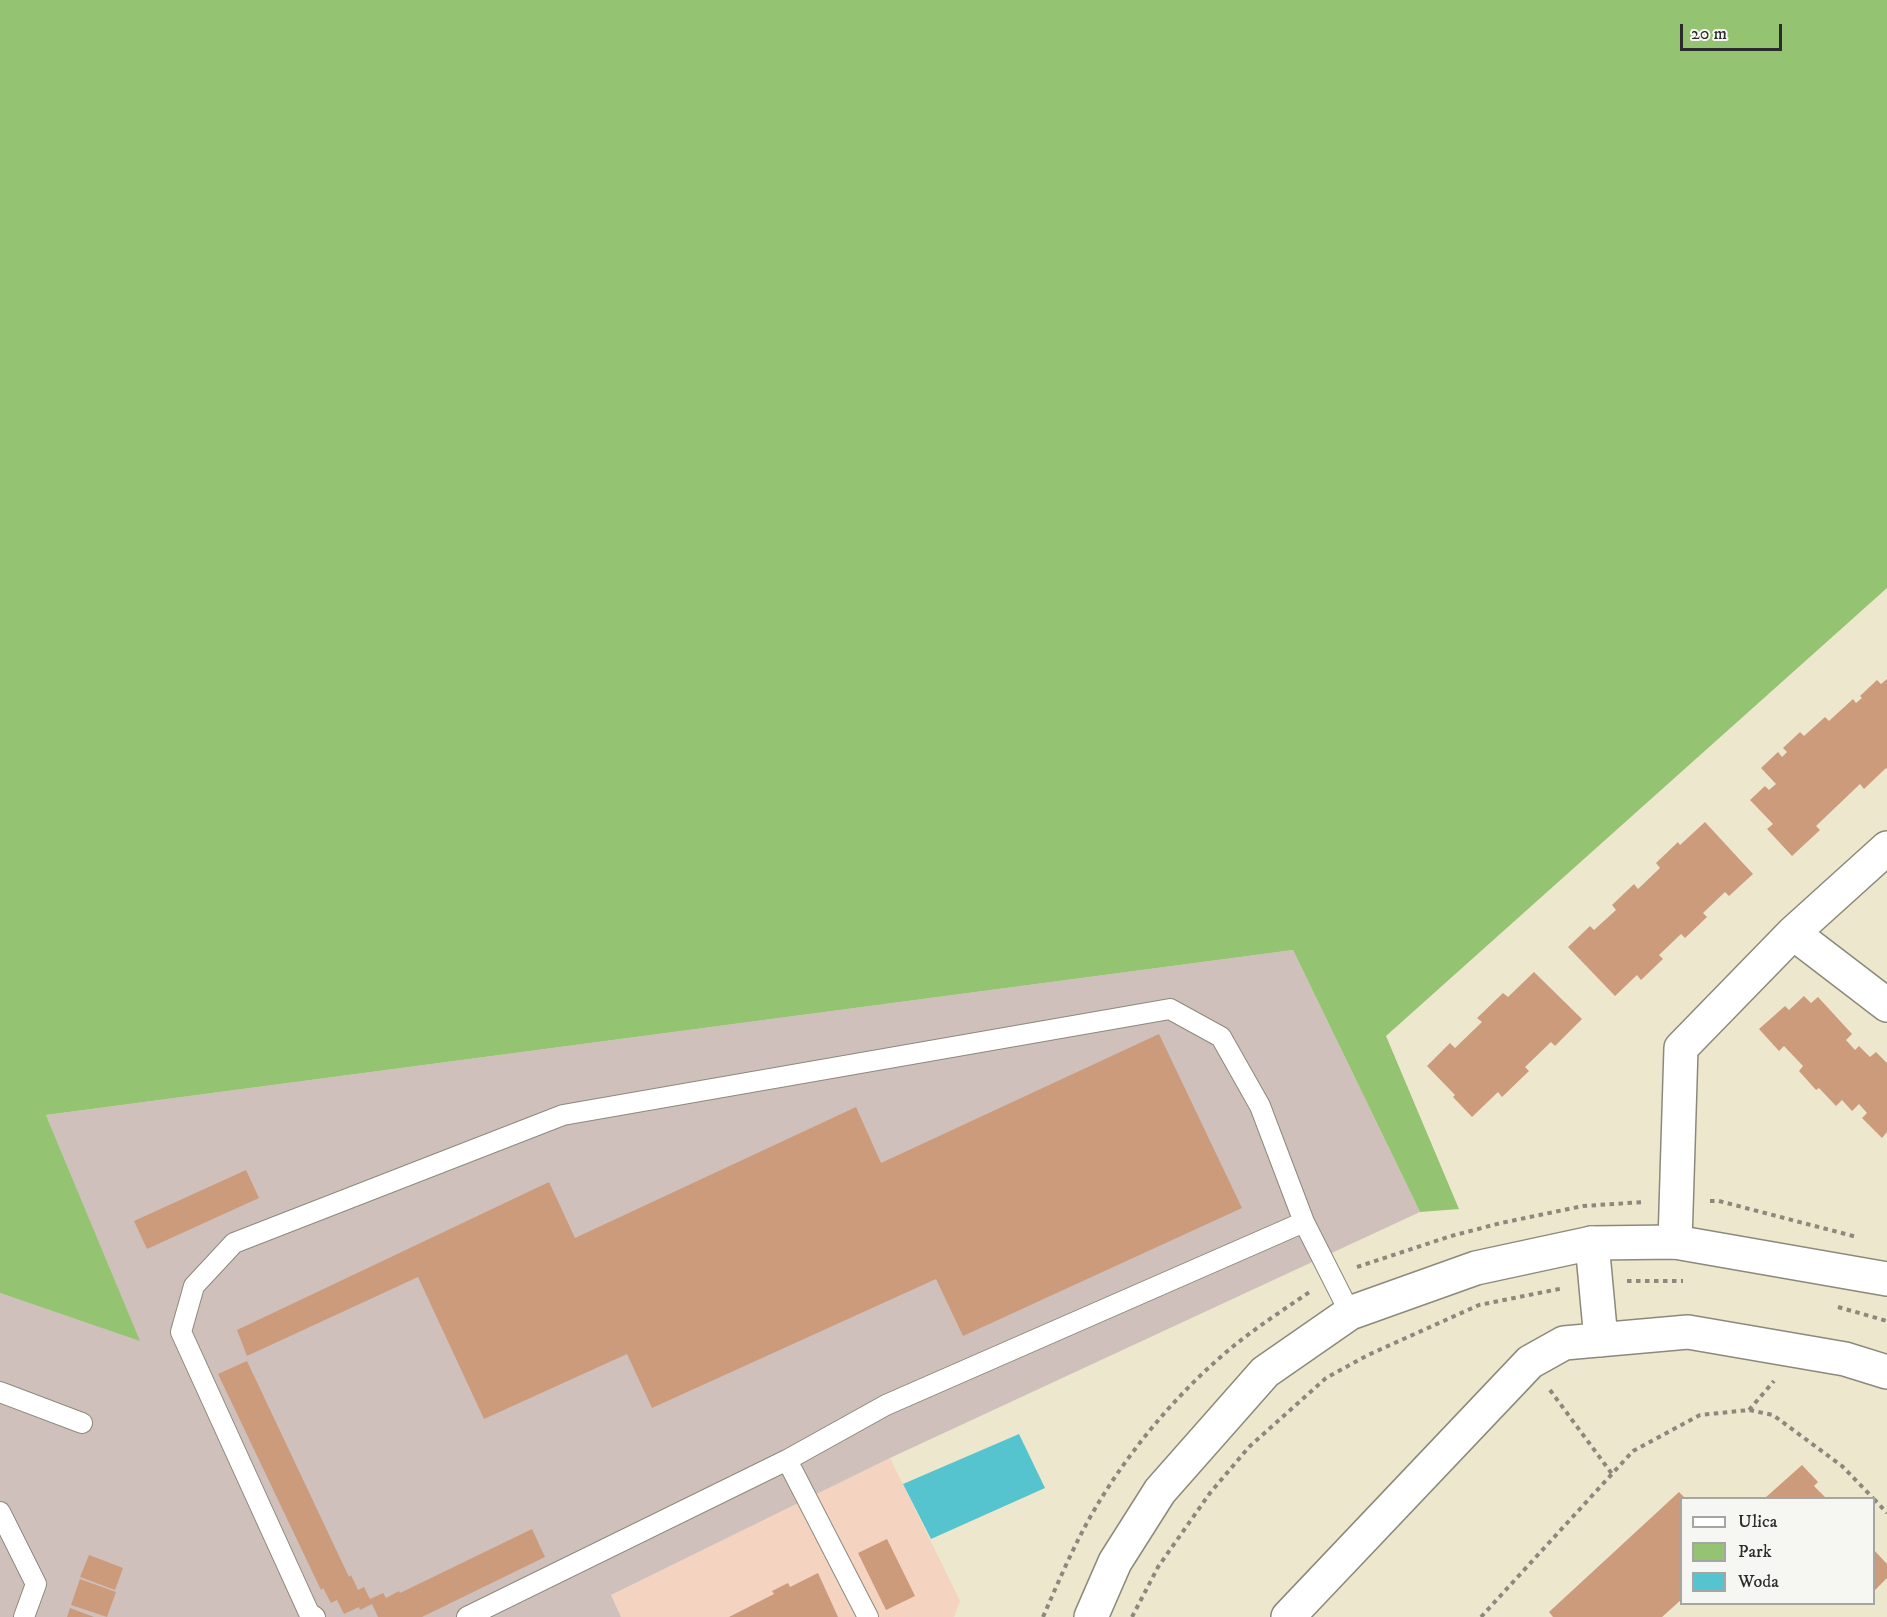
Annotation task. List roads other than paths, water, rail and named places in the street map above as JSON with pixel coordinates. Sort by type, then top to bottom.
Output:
[{"type":"street","points":[[1674,1242],[1681,1048],[1793,933],[1887,848]]},
{"type":"street","points":[[1793,933],[1887,1005]]},
{"type":"street","points":[[1091,1617],[1115,1562],[1160,1491],[1265,1372],[1350,1313],[1476,1268],[1592,1243],[1674,1242],[1887,1279]]},
{"type":"street","points":[[1592,1243],[1601,1340]]},
{"type":"street","points":[[1288,1617],[1530,1362],[1564,1343],[1688,1332],[1845,1359],[1887,1372]]},
{"type":"lane","points":[[315,1617],[309,1613],[181,1332],[194,1286],[234,1243],[563,1115],[1170,1009],[1221,1037],[1260,1106],[1304,1222],[1350,1313]]},
{"type":"lane","points":[[467,1617],[788,1460],[886,1405],[1304,1222]]},
{"type":"lane","points":[[0,1392],[82,1423]]},
{"type":"lane","points":[[788,1460],[868,1617]]},
{"type":"lane","points":[[0,1512],[36,1584],[24,1617]]},
{"type":"water","points":[[1019,1434],[1045,1488],[931,1539],[903,1484]]}]
